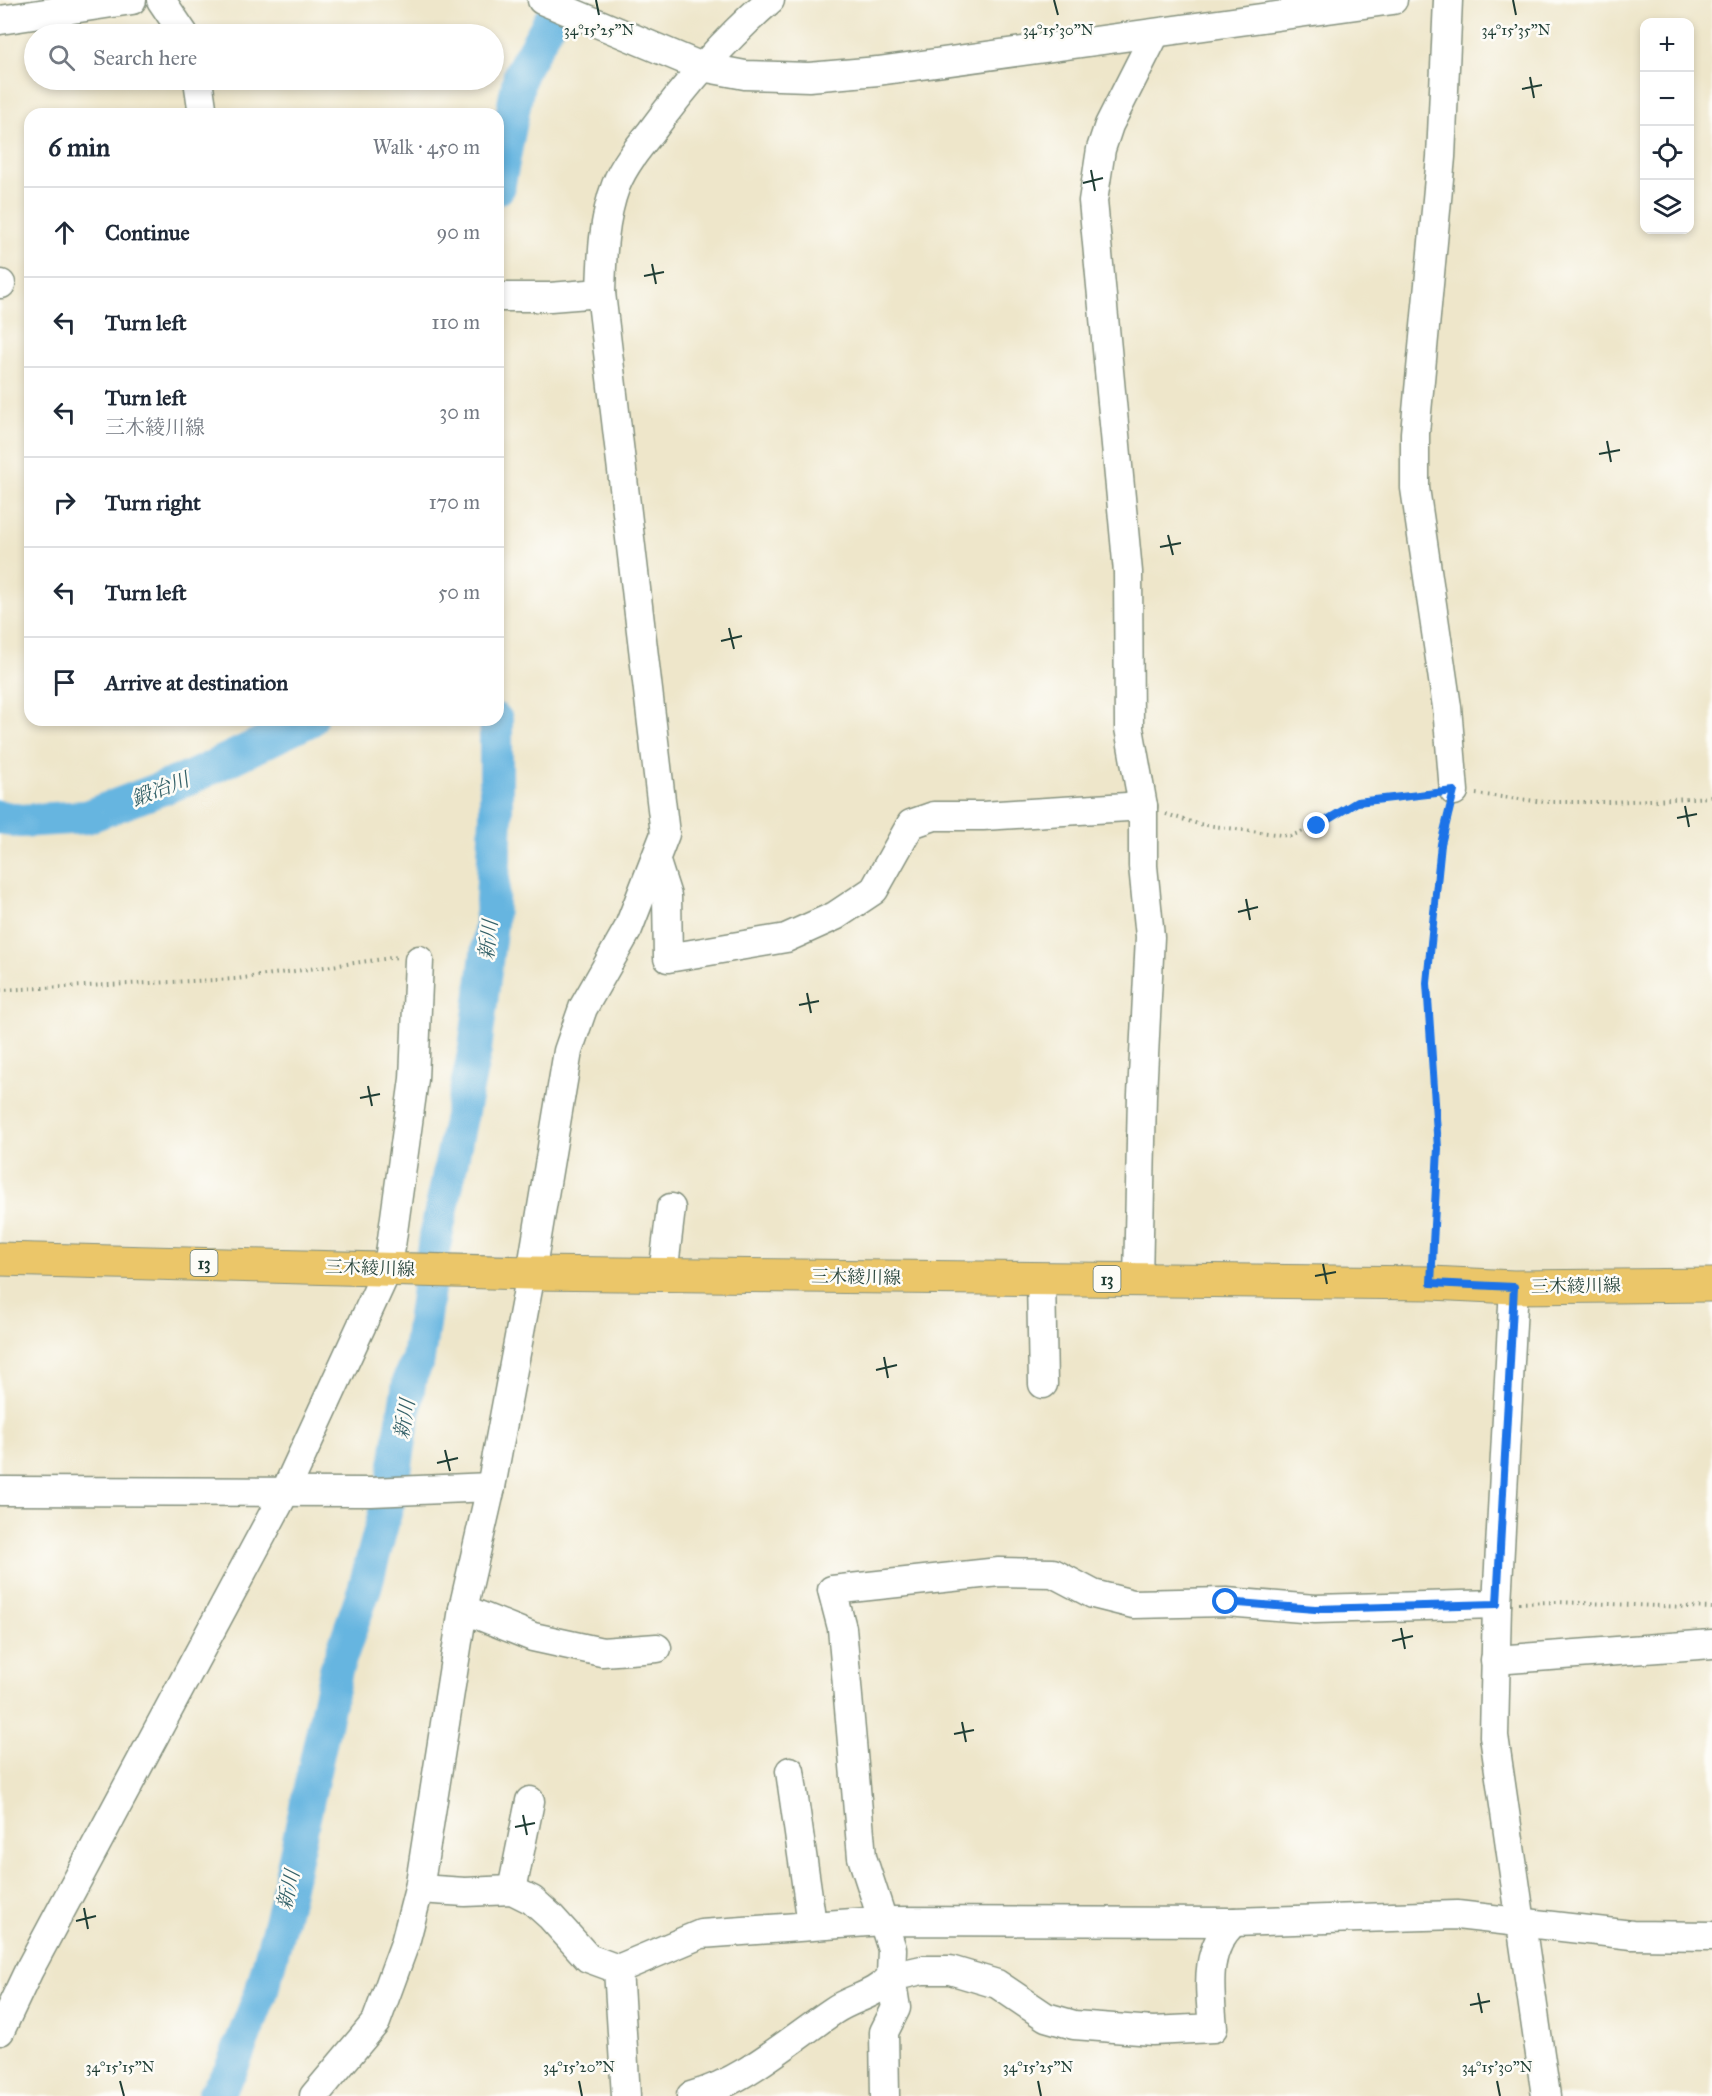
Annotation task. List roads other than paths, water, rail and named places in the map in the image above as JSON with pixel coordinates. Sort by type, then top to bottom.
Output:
[{"type":"main road","name":"三木綾川線","points":[[0,1259],[516,1273],[1431,1283],[1514,1287],[1712,1285]]},
{"type":"street","points":[[0,20],[132,0]]},
{"type":"street","points":[[161,0],[177,24]]},
{"type":"street","points":[[542,0],[702,67],[745,75],[809,77],[878,71],[1393,0]]},
{"type":"street","points":[[314,2096],[376,2022],[393,1980],[419,1889],[463,1609],[479,1488],[516,1273],[568,1052],[583,1008],[628,929],[665,834],[601,293],[607,218],[616,185],[630,160],[676,97],[702,67],[770,0]]},
{"type":"street","points":[[1448,0],[1442,157],[1414,433],[1415,488],[1447,707],[1454,791]]},
{"type":"street","points":[[1138,1280],[1142,1095],[1150,937],[1143,866],[1143,807],[1129,728],[1128,572],[1093,201],[1101,149],[1109,125],[1155,34]]},
{"type":"street","points":[[200,90],[203,108]]},
{"type":"street","points":[[504,297],[550,297],[601,293]]},
{"type":"street","points":[[656,862],[667,896],[668,958],[786,938],[835,916],[874,890],[911,824],[934,816],[983,816],[1143,807]]},
{"type":"street","points":[[0,2031],[28,1972],[285,1492],[398,1268],[414,1079],[419,960]]},
{"type":"street","points":[[663,1275],[671,1209]]},
{"type":"street","points":[[1041,1279],[1043,1384]]},
{"type":"street","points":[[1514,1287],[1497,1604],[1494,1736],[1546,2096]]},
{"type":"street","points":[[0,1491],[371,1492],[479,1488]]},
{"type":"street","points":[[885,2096],[884,2032],[896,2008],[891,1977],[892,1949],[862,1857],[843,1628],[832,1590],[999,1572],[1053,1573],[1093,1594],[1133,1604],[1226,1602],[1315,1609],[1497,1604]]},
{"type":"street","points":[[463,1609],[532,1637],[602,1652],[657,1647]]},
{"type":"street","points":[[1495,1660],[1712,1644]]},
{"type":"street","points":[[790,1771],[812,1924]]},
{"type":"street","points":[[512,1890],[530,1801]]},
{"type":"street","points":[[419,1889],[465,1892],[512,1890],[532,1900],[551,1917],[588,1958],[618,1969],[701,1934],[812,1924],[881,1921],[1234,1922],[1457,1915],[1632,1935],[1712,1936]]},
{"type":"street","points":[[691,2096],[748,2070],[834,2010],[879,1990],[891,1977],[922,1970],[951,1970],[998,1984],[1046,2017],[1074,2025],[1153,2031],[1213,2028],[1210,1986],[1213,1949],[1222,1933],[1234,1922]]},
{"type":"street","points":[[618,1969],[626,2096]]},
{"type":"waterway","name":"新川","points":[[504,157],[520,74],[562,0]]},
{"type":"waterway","name":"鍛冶川","points":[[0,817],[20,821],[86,817],[192,777],[298,726]]},
{"type":"waterway","name":"新川","points":[[214,2096],[230,2072],[261,1993],[285,1904],[336,1670],[365,1587],[393,1483],[410,1377],[418,1359],[434,1246],[475,1049],[491,923],[496,816],[496,726]]}]
